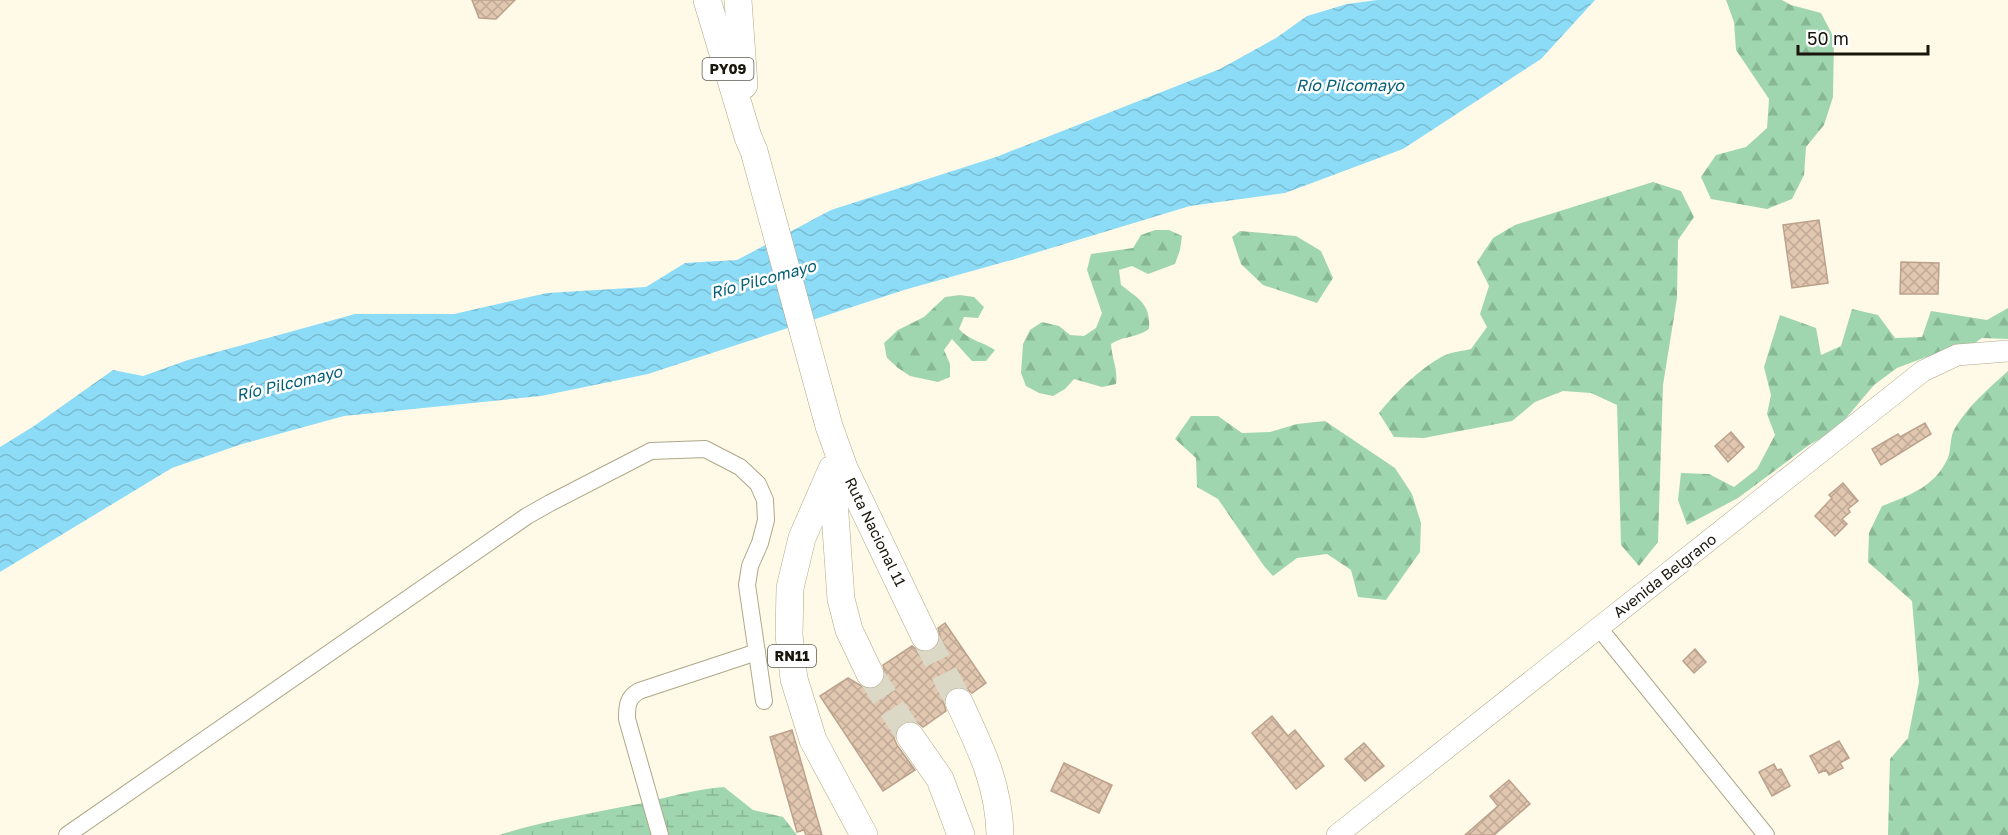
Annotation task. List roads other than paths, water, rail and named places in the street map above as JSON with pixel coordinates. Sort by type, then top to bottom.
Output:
[{"type":"highway","name":"PY09","points":[[707,0],[748,138],[754,151],[788,274]]},
{"type":"highway","name":"PY09","points":[[738,0],[748,138]]},
{"type":"highway","name":"Ruta Nacional 11","points":[[788,274],[829,426],[844,468],[925,637]]},
{"type":"highway","name":"Ruta Nacional 11","points":[[829,426],[841,599],[849,630],[870,674]]},
{"type":"highway","name":"Ruta Nacional 11","points":[[832,469],[802,538],[790,588],[789,635],[794,679],[813,740],[864,835]]},
{"type":"highway","points":[[959,702],[987,760],[1000,812],[1000,835]]},
{"type":"highway","points":[[910,736],[940,779],[961,835]]},
{"type":"street","name":"Avenida Belgrano","points":[[1337,835],[1923,371],[1957,355],[2008,351]]},
{"type":"street","points":[[67,835],[228,726],[527,516],[651,451],[705,449],[740,467],[758,484],[765,500],[766,520],[760,543],[750,566],[747,585],[765,701]]},
{"type":"street","points":[[1599,628],[1766,835]]},
{"type":"street","points":[[660,835],[627,719],[627,704],[632,695],[639,691],[757,652]]},
{"type":"water","name":"Río Pilcomayo","points":[[1377,0],[1595,0],[1541,59],[1403,149],[1285,193],[1190,206],[904,290],[648,374],[541,396],[344,416],[242,444],[172,468],[0,572],[0,447],[113,370],[143,376],[188,360],[355,314],[454,314],[547,293],[646,287],[685,263],[737,260],[831,210],[996,157],[1220,69],[1276,38],[1307,16],[1347,4]]},
{"type":"tunnel","points":[[925,637],[959,702]]},
{"type":"tunnel","points":[[870,674],[910,736]]}]
